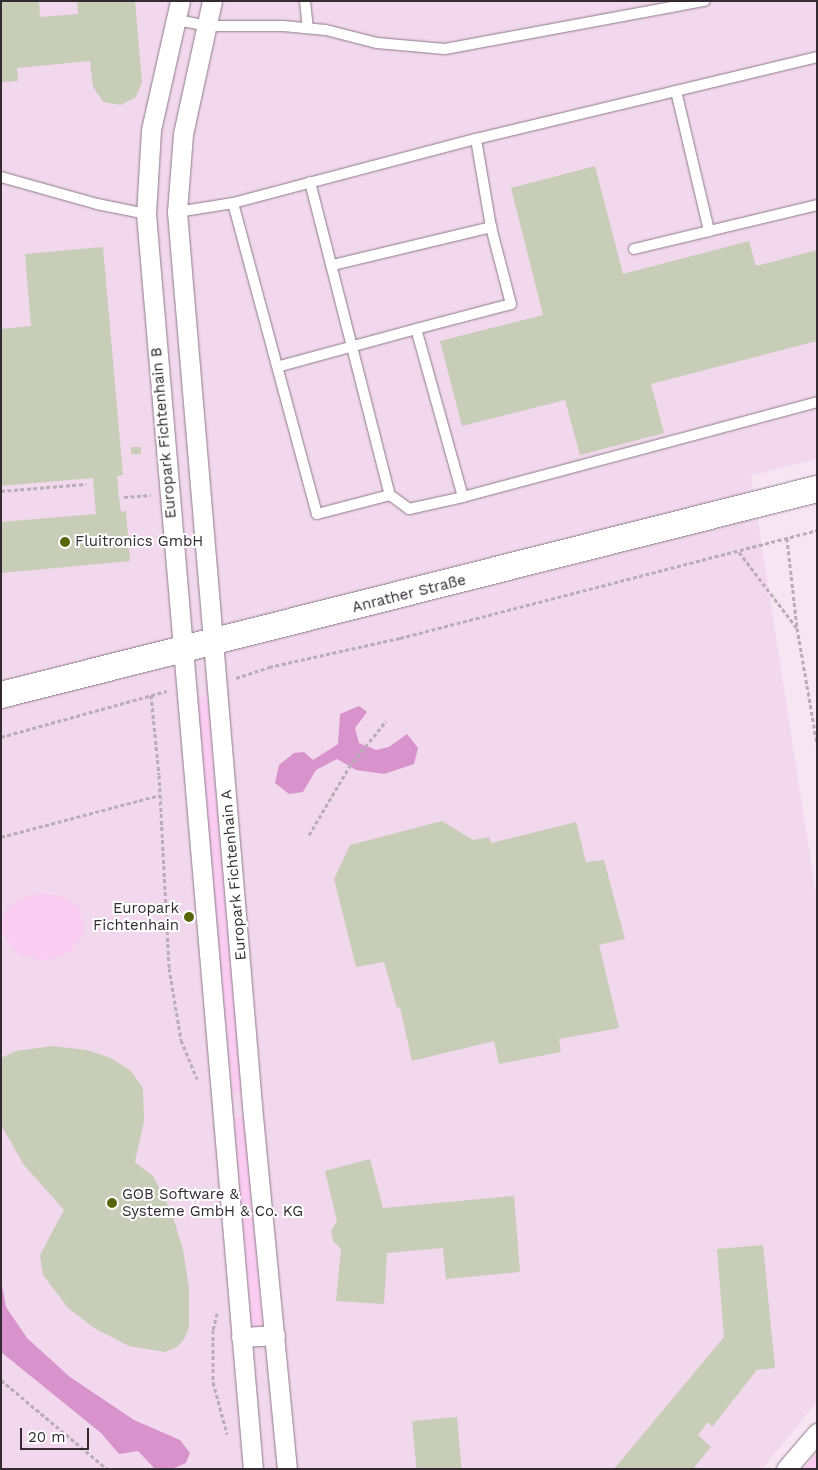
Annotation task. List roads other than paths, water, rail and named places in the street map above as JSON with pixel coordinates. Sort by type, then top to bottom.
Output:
[{"type":"main road","name":"Anrather Straße","points":[[1,695],[214,644],[817,489]]},
{"type":"street","name":"Europark Fichtenhain B","points":[[180,1],[151,130],[146,214],[183,651]]},
{"type":"street","name":"Europark Fichtenhain B","points":[[212,1],[183,134],[177,212],[214,644]]},
{"type":"street","points":[[146,214],[177,212]]},
{"type":"street","name":"Europark Fichtenhain A","points":[[214,644],[252,1106],[276,1335],[287,1469]]},
{"type":"street","name":"Europark Fichtenhain A","points":[[183,651],[221,1108],[254,1469]]},
{"type":"street","points":[[221,1108],[252,1106]]},
{"type":"street","points":[[241,1337],[276,1335]]},
{"type":"street","points":[[786,1469],[817,1433]]},
{"type":"lane","points":[[305,1],[308,28]]},
{"type":"lane","points":[[176,20],[207,26],[308,28],[377,43],[445,49],[705,1]]},
{"type":"lane","points":[[177,212],[233,203],[476,139],[817,57]]},
{"type":"lane","points":[[676,91],[709,231]]},
{"type":"lane","points":[[280,366],[511,304],[491,227],[476,139]]},
{"type":"lane","points":[[1,177],[97,204],[146,214]]},
{"type":"lane","points":[[310,182],[333,265],[390,495],[409,509],[463,498],[817,402]]},
{"type":"lane","points":[[233,203],[280,366],[317,514],[390,495]]},
{"type":"lane","points":[[634,249],[817,205]]},
{"type":"lane","points":[[333,265],[491,227]]},
{"type":"lane","points":[[416,329],[463,498]]},
{"type":"place","name":"Fluitronics GmbH","points":[[65,542]]},
{"type":"place","name":"Europark Fichtenhain","points":[[189,917]]},
{"type":"place","name":"GOB Software & Systeme GmbH & Co. KG","points":[[112,1203]]}]
